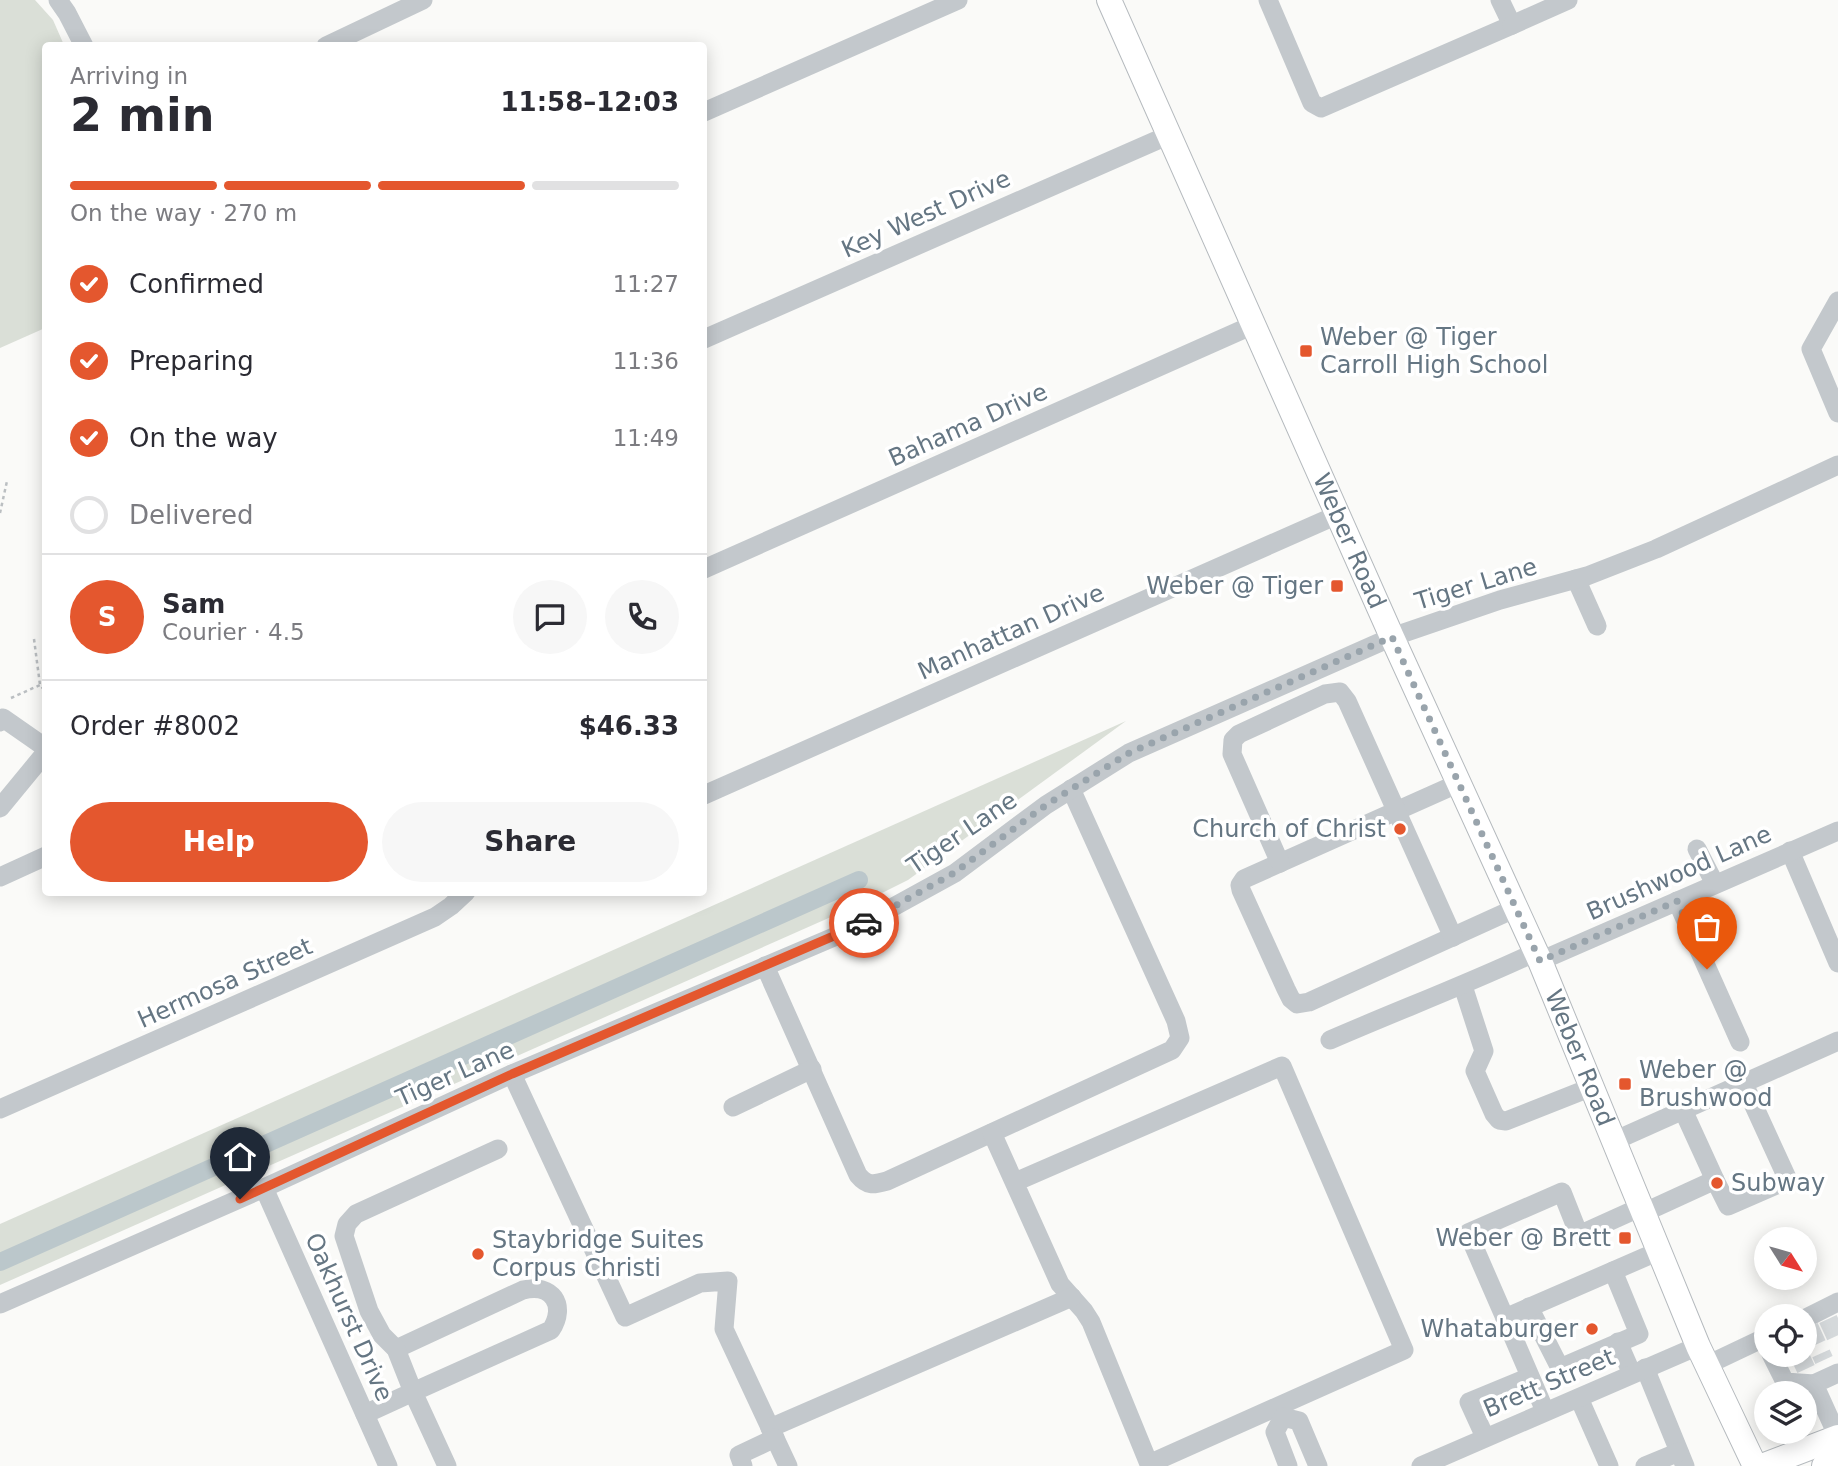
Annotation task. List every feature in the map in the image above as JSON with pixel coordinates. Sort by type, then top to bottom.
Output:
[{"type":"main road","name":"Weber Road","points":[[1109,0],[1392,637],[1538,956],[1702,1356],[1755,1466]]},
{"type":"main road","points":[[1762,1466],[1838,1437]]},
{"type":"main road","points":[[1824,1466],[1838,1453]]},
{"type":"street","points":[[58,0],[82,42]]},
{"type":"street","points":[[334,42],[423,0]]},
{"type":"street","points":[[707,111],[958,0]]},
{"type":"street","points":[[1268,0],[1312,103],[1321,108],[1568,0]]},
{"type":"street","points":[[1500,0],[1512,25]]},
{"type":"street","name":"Key West Drive","points":[[707,338],[1169,135]]},
{"type":"street","points":[[1838,301],[1811,349],[1838,413]]},
{"type":"street","name":"Bahama Drive","points":[[707,568],[1253,326]]},
{"type":"street","name":"Tiger Lane","points":[[0,1304],[264,1188],[512,1074],[855,928],[954,873],[1071,789],[1129,753],[1392,637],[1500,600],[1576,579],[1656,550],[1838,465]]},
{"type":"street","name":"Manhattan Drive","points":[[707,794],[1337,514]]},
{"type":"street","points":[[1576,579],[1597,626]]},
{"type":"street","points":[[1280,863],[1231,754],[1231,747],[1239,734],[1325,694],[1343,694],[1453,937]]},
{"type":"street","points":[[0,722],[4,718],[42,747]]},
{"type":"street","points":[[0,808],[42,755]]},
{"type":"street","points":[[1458,783],[1244,879],[1241,890],[1286,989],[1297,1004],[1309,1002],[1516,908]]},
{"type":"street","points":[[765,966],[858,1175],[863,1182],[870,1185],[887,1181],[1172,1050],[1180,1038],[1176,1021],[1071,789]]},
{"type":"street","name":"Brushwood Lane","points":[[1330,1040],[1436,994],[1463,986],[1677,901],[1838,831]]},
{"type":"street","points":[[1697,849],[1715,884]]},
{"type":"street","points":[[1790,851],[1838,963]]},
{"type":"street","points":[[2,872],[42,857]]},
{"type":"street","name":"Hermosa Street","points":[[0,1109],[435,917],[462,896]]},
{"type":"street","points":[[1677,901],[1740,1042]]},
{"type":"street","points":[[1463,986],[1484,1051],[1475,1071],[1499,1121],[1506,1121],[1592,1087]]},
{"type":"street","points":[[1614,1141],[1838,1041]]},
{"type":"street","points":[[992,1133],[1060,1284],[1091,1322],[1149,1464],[1281,1412],[1404,1350],[1282,1066],[1015,1182]]},
{"type":"street","points":[[733,1107],[812,1069]]},
{"type":"street","points":[[512,1074],[625,1317],[700,1283],[728,1281],[724,1329],[788,1466]]},
{"type":"street","points":[[1683,1110],[1728,1206],[1788,1180],[1744,1084]]},
{"type":"street","points":[[447,1466],[396,1349],[382,1335],[369,1311],[344,1236],[347,1224],[356,1214],[498,1149]]},
{"type":"street","points":[[1545,1411],[1468,1233],[1562,1192],[1579,1235],[1714,1180]]},
{"type":"street","name":"Oakhurst Drive","points":[[264,1188],[388,1466]]},
{"type":"street","points":[[1505,1318],[1659,1251]]},
{"type":"street","points":[[1529,1307],[1560,1368],[1639,1334],[1613,1271]]},
{"type":"street","points":[[365,1414],[551,1330],[559,1318],[559,1307],[552,1296],[534,1287],[396,1349]]},
{"type":"street","points":[[743,1466],[739,1455],[772,1433],[1072,1297]]},
{"type":"street","points":[[1618,1342],[1638,1371],[1682,1459],[1645,1466]]},
{"type":"street","name":"Brett Street","points":[[1421,1466],[1454,1459],[1485,1437],[1638,1371],[1754,1345]]},
{"type":"street","points":[[1778,1367],[1785,1382],[1823,1372],[1838,1437]]},
{"type":"street","points":[[1485,1437],[1468,1402],[1530,1377]]},
{"type":"street","points":[[1579,1398],[1609,1466]]},
{"type":"street","points":[[1281,1412],[1275,1432],[1288,1466]]},
{"type":"street","points":[[1281,1412],[1299,1421],[1318,1466]]},
{"type":"path","points":[[0,513],[7,481]]},
{"type":"path","points":[[34,639],[42,687]]},
{"type":"path","points":[[11,698],[40,685]]},
{"type":"shaded area","points":[[0,0],[35,0],[53,20],[63,42],[42,42],[42,329],[0,348]]},
{"type":"shaded area","points":[[1126,721],[908,880],[858,905],[0,1285],[0,1224]]},
{"type":"waterway","points":[[0,1262],[859,880]]},
{"type":"tunnel","points":[[1828,1319],[1838,1341]]},
{"type":"tunnel","points":[[1817,1345],[1824,1360]]},
{"type":"way so far","points":[[864,923],[954,873],[1046,805],[1129,753],[1392,637],[1540,961],[1677,901],[1707,969]]},
{"type":"place","name":"Weber @ Tiger Carroll High School","points":[[1306,351]]},
{"type":"place","name":"Weber @ Tiger","points":[[1337,586]]},
{"type":"place","name":"Church of Christ","points":[[1400,829]]},
{"type":"place","name":"Weber @ Brushwood","points":[[1625,1084]]},
{"type":"place","name":"Subway","points":[[1717,1183]]},
{"type":"place","name":"Weber @ Brett","points":[[1625,1238]]},
{"type":"place","name":"Staybridge Suites Corpus Christi","points":[[478,1254]]},
{"type":"place","name":"Whataburger","points":[[1592,1329]]},
{"type":"route","points":[[240,1199],[512,1074],[864,923]]}]
